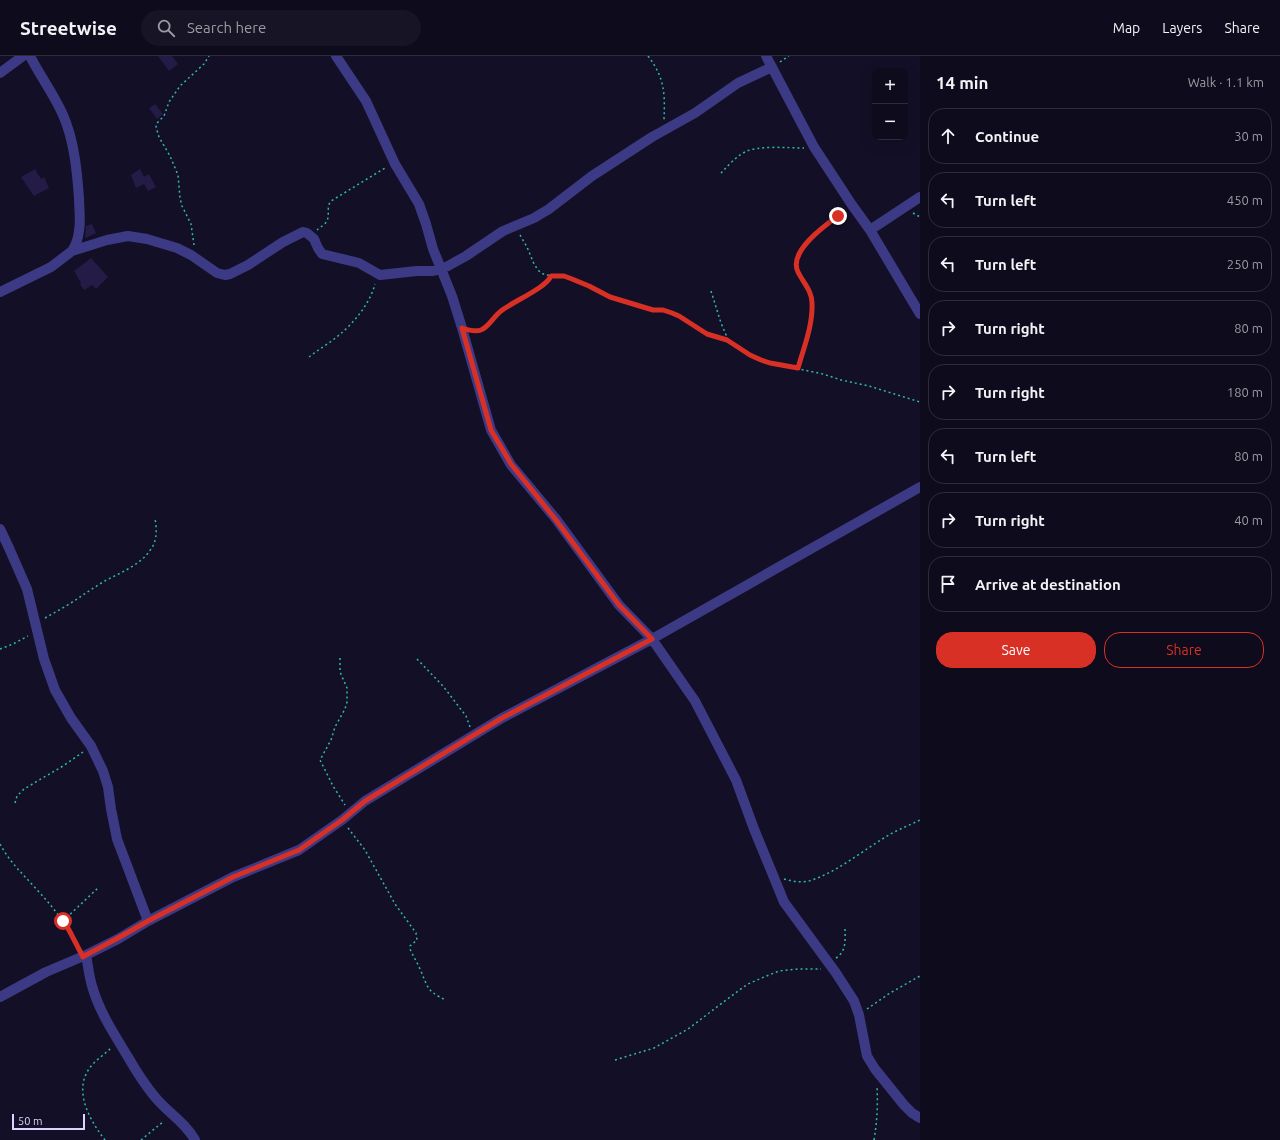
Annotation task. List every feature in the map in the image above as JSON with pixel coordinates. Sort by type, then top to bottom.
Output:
[{"type":"street","points":[[0,73],[23,56]]},
{"type":"street","points":[[30,56],[60,109],[72,143],[80,213],[80,231],[78,240],[72,251]]},
{"type":"street","points":[[336,56],[366,101],[395,164],[419,204],[433,250],[452,296],[491,430],[507,458],[556,520],[619,605],[652,639],[695,701],[721,748],[736,780],[771,875],[784,902],[828,961],[854,1001],[859,1015],[867,1056],[875,1069],[904,1105],[920,1118]]},
{"type":"street","points":[[766,56],[814,147],[870,230],[920,314]]},
{"type":"street","points":[[0,292],[51,267],[72,251],[107,240],[135,236],[176,248],[217,273],[225,275],[248,265],[282,242],[303,232],[314,239],[322,254],[359,263],[380,275],[417,271],[433,271],[441,269],[470,253],[495,236],[549,209],[592,176],[663,131],[695,113],[738,83],[772,67]]},
{"type":"street","points":[[870,230],[920,197]]},
{"type":"street","points":[[0,997],[46,972],[85,956],[148,921],[233,877],[299,850],[342,820],[365,801],[527,704],[652,639],[920,487]]},
{"type":"street","points":[[0,529],[10,548],[27,589],[35,627],[55,690],[99,761],[108,787],[117,839],[148,921]]},
{"type":"street","points":[[85,956],[96,998],[118,1041],[142,1080],[154,1096],[170,1113],[182,1122],[190,1131],[195,1140]]},
{"type":"path","points":[[196,259],[191,224],[182,206],[180,198],[178,175],[170,156],[159,137],[156,127],[157,123],[164,116],[169,102],[180,86],[204,64],[209,56]]},
{"type":"path","points":[[648,56],[657,68],[663,83],[663,131]]},
{"type":"path","points":[[721,173],[740,155],[750,150],[814,147]]},
{"type":"path","points":[[308,234],[323,225],[327,220],[329,204],[331,201],[377,172],[395,164]]},
{"type":"path","points":[[798,368],[810,329],[812,301],[810,292],[796,266],[798,256],[812,236],[852,205]]},
{"type":"path","points":[[514,226],[540,272],[551,276],[564,276],[589,286],[610,297],[653,310],[663,310],[672,313],[707,334],[729,342],[761,360],[869,386],[920,402]]},
{"type":"path","points":[[309,357],[340,334],[355,318],[370,299],[377,274]]},
{"type":"path","points":[[462,328],[482,330],[501,310],[542,286],[550,279],[551,276]]},
{"type":"path","points":[[711,291],[721,323],[729,342]]},
{"type":"path","points":[[0,649],[13,644],[66,606],[103,582],[126,570],[144,557],[153,545],[156,528],[155,519]]},
{"type":"path","points":[[340,658],[340,672],[347,688],[347,702],[345,709],[335,727],[331,740],[320,761],[340,798],[351,812]]},
{"type":"path","points":[[418,659],[439,681],[466,716],[473,736]]},
{"type":"path","points":[[15,803],[17,796],[24,789],[63,766],[91,746]]},
{"type":"path","points":[[342,820],[365,850],[395,904],[416,933],[417,940],[410,946],[410,949],[421,970],[427,988],[439,997],[446,1000]]},
{"type":"path","points":[[771,875],[797,882],[817,878],[840,866],[890,835],[920,820]]},
{"type":"path","points":[[0,844],[4,853],[13,865],[39,892],[63,921],[85,956]]},
{"type":"path","points":[[63,921],[99,887]]},
{"type":"path","points":[[828,961],[839,956],[844,951],[845,927]]},
{"type":"path","points":[[615,1060],[654,1048],[688,1029],[748,984],[779,971],[816,968],[836,973]]},
{"type":"path","points":[[859,1015],[920,976]]},
{"type":"path","points":[[105,1140],[85,1106],[82,1090],[89,1068],[118,1041]]},
{"type":"path","points":[[874,1140],[877,1124],[877,1086]]},
{"type":"path","points":[[141,1140],[163,1123],[170,1113]]},
{"type":"building","points":[[158,56],[172,56],[178,64],[169,71]]},
{"type":"building","points":[[155,104],[163,114],[157,119],[149,108]]},
{"type":"building","points":[[35,169],[41,179],[44,177],[49,188],[34,196],[21,177]]},
{"type":"building","points":[[140,169],[144,177],[149,174],[156,187],[148,191],[144,184],[136,188],[131,175]]},
{"type":"building","points":[[92,224],[96,233],[86,238],[86,226]]},
{"type":"building","points":[[91,258],[108,277],[96,289],[92,285],[84,290],[74,271]]},
{"type":"route","points":[[63,921],[83,957],[233,877],[299,850],[342,820],[365,801],[502,718],[652,639],[619,605],[556,520],[511,464],[491,430],[462,328],[469,330],[482,330],[501,310],[542,286],[550,279],[551,276],[564,276],[589,286],[610,297],[653,310],[663,310],[672,313],[679,316],[698,330],[727,340],[750,355],[761,360],[798,368],[810,329],[812,316],[812,301],[810,292],[796,266],[798,256],[812,236],[838,216]]}]
